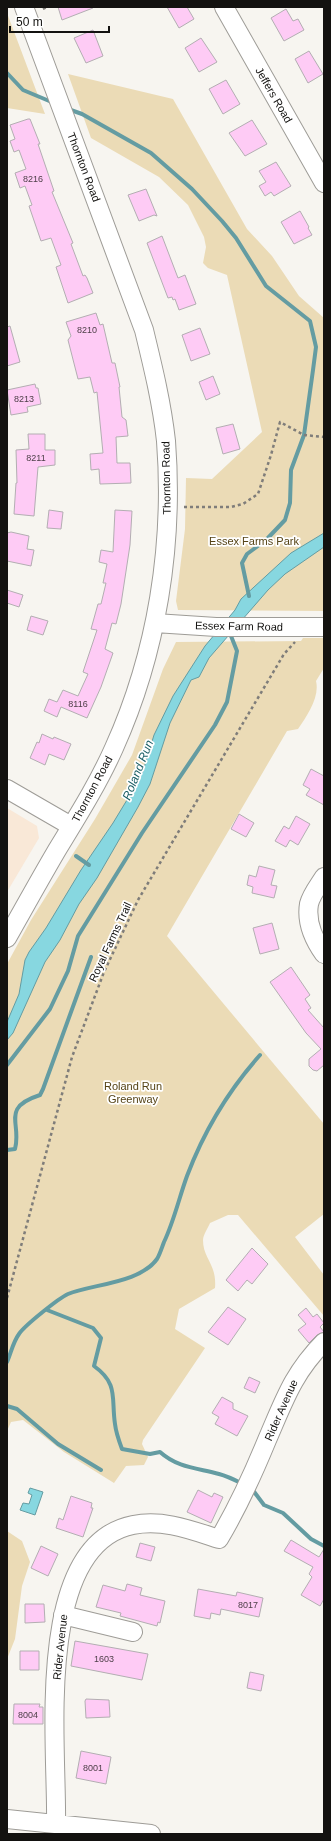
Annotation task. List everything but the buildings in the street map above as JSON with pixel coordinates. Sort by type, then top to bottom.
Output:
[{"type":"street","name":"Thornton Road","points":[[7,938],[114,748],[127,716],[145,664],[155,623],[163,567],[167,502],[166,440],[157,384],[141,323],[24,7]]},
{"type":"street","name":"Jeffers Road","points":[[224,7],[324,183]]},
{"type":"street","name":"Essex Farm Road","points":[[155,623],[216,627],[324,627]]},
{"type":"street","points":[[7,789],[71,826]]},
{"type":"street","points":[[324,877],[310,903],[308,915],[312,934],[324,954]]},
{"type":"street","name":"Rider Avenue","points":[[56,1825],[57,1659],[63,1615],[69,1593],[81,1566],[93,1550],[108,1536],[132,1525],[159,1523],[184,1528],[219,1539],[246,1488],[292,1384],[310,1356],[324,1342]]},
{"type":"street","points":[[63,1615],[133,1632]]},
{"type":"street","points":[[7,1819],[124,1833],[151,1834]]},
{"type":"path","points":[[43,9],[47,7]]},
{"type":"path","points":[[184,507],[231,507],[243,504],[258,494],[280,422],[304,435],[324,437]]},
{"type":"path","name":"Royal Farms Trail","points":[[7,1298],[72,1057],[104,972],[138,900],[284,654],[299,637],[300,627]]},
{"type":"shaded area","points":[[7,808],[37,826],[39,838],[7,892]]},
{"type":"green space","points":[[7,13],[45,114],[7,108]]},
{"type":"green space","name":"Essex Farms Park","points":[[68,74],[173,99],[247,229],[272,256],[299,296],[324,318],[324,611],[178,610],[176,601],[185,529],[186,478],[212,479],[262,432],[227,275],[208,268],[203,263],[206,247],[204,237],[188,205],[159,177],[91,138]]},
{"type":"green space","name":"Roland Run Greenway","points":[[303,638],[324,638],[324,668],[316,681],[317,687],[312,706],[298,729],[287,731],[167,936],[324,1124],[324,1214],[295,1237],[324,1275],[324,1316],[238,1215],[228,1215],[210,1223],[203,1240],[205,1252],[214,1273],[215,1288],[179,1309],[175,1329],[205,1348],[143,1440],[142,1444],[148,1457],[144,1465],[126,1466],[114,1483],[64,1452],[23,1420],[11,1422],[7,1431],[7,964],[31,920],[95,819],[132,755],[163,669],[176,642],[301,641]]},
{"type":"green space","points":[[7,1531],[22,1541],[30,1562],[22,1586],[15,1639],[7,1659]]},
{"type":"water","name":"Roland Run","points":[[324,533],[324,547],[285,574],[268,590],[209,658],[199,677],[191,680],[170,723],[150,784],[97,878],[79,904],[60,940],[45,962],[13,1033],[7,1040],[7,1022],[19,994],[25,960],[130,795],[143,771],[154,735],[173,696],[205,646],[235,610],[241,599],[291,553]]},
{"type":"water","points":[[30,1488],[43,1492],[35,1515],[20,1510],[23,1503],[29,1504],[32,1495],[28,1493]]},
{"type":"waterway","points":[[7,73],[23,90],[54,103]]},
{"type":"waterway","points":[[68,109],[82,114],[151,153],[192,189],[222,221],[236,238],[266,286],[310,321],[316,347],[304,435],[291,470],[290,503],[285,520],[266,540],[247,554],[242,563],[249,596]]},
{"type":"waterway","points":[[7,1065],[50,1009],[68,971],[78,936],[142,833],[215,725],[227,702],[237,651],[229,631]]},
{"type":"waterway","points":[[76,856],[89,865]]},
{"type":"waterway","points":[[7,1150],[15,1149],[16,1111],[20,1105],[40,1095],[43,1089],[91,957]]},
{"type":"waterway","points":[[7,1362],[17,1337],[22,1330],[57,1301],[68,1294],[128,1278],[149,1267],[157,1259],[171,1226],[187,1176],[209,1127],[227,1097],[260,1055]]},
{"type":"waterway","points":[[47,1310],[93,1328],[101,1338],[94,1366],[102,1373],[111,1385],[115,1427],[122,1449],[150,1454],[160,1452],[174,1461],[188,1467],[222,1475],[243,1484]]},
{"type":"waterway","points":[[7,1406],[17,1409],[58,1444],[101,1470]]},
{"type":"waterway","points":[[252,1489],[264,1505],[283,1513],[311,1539],[324,1546]]}]
